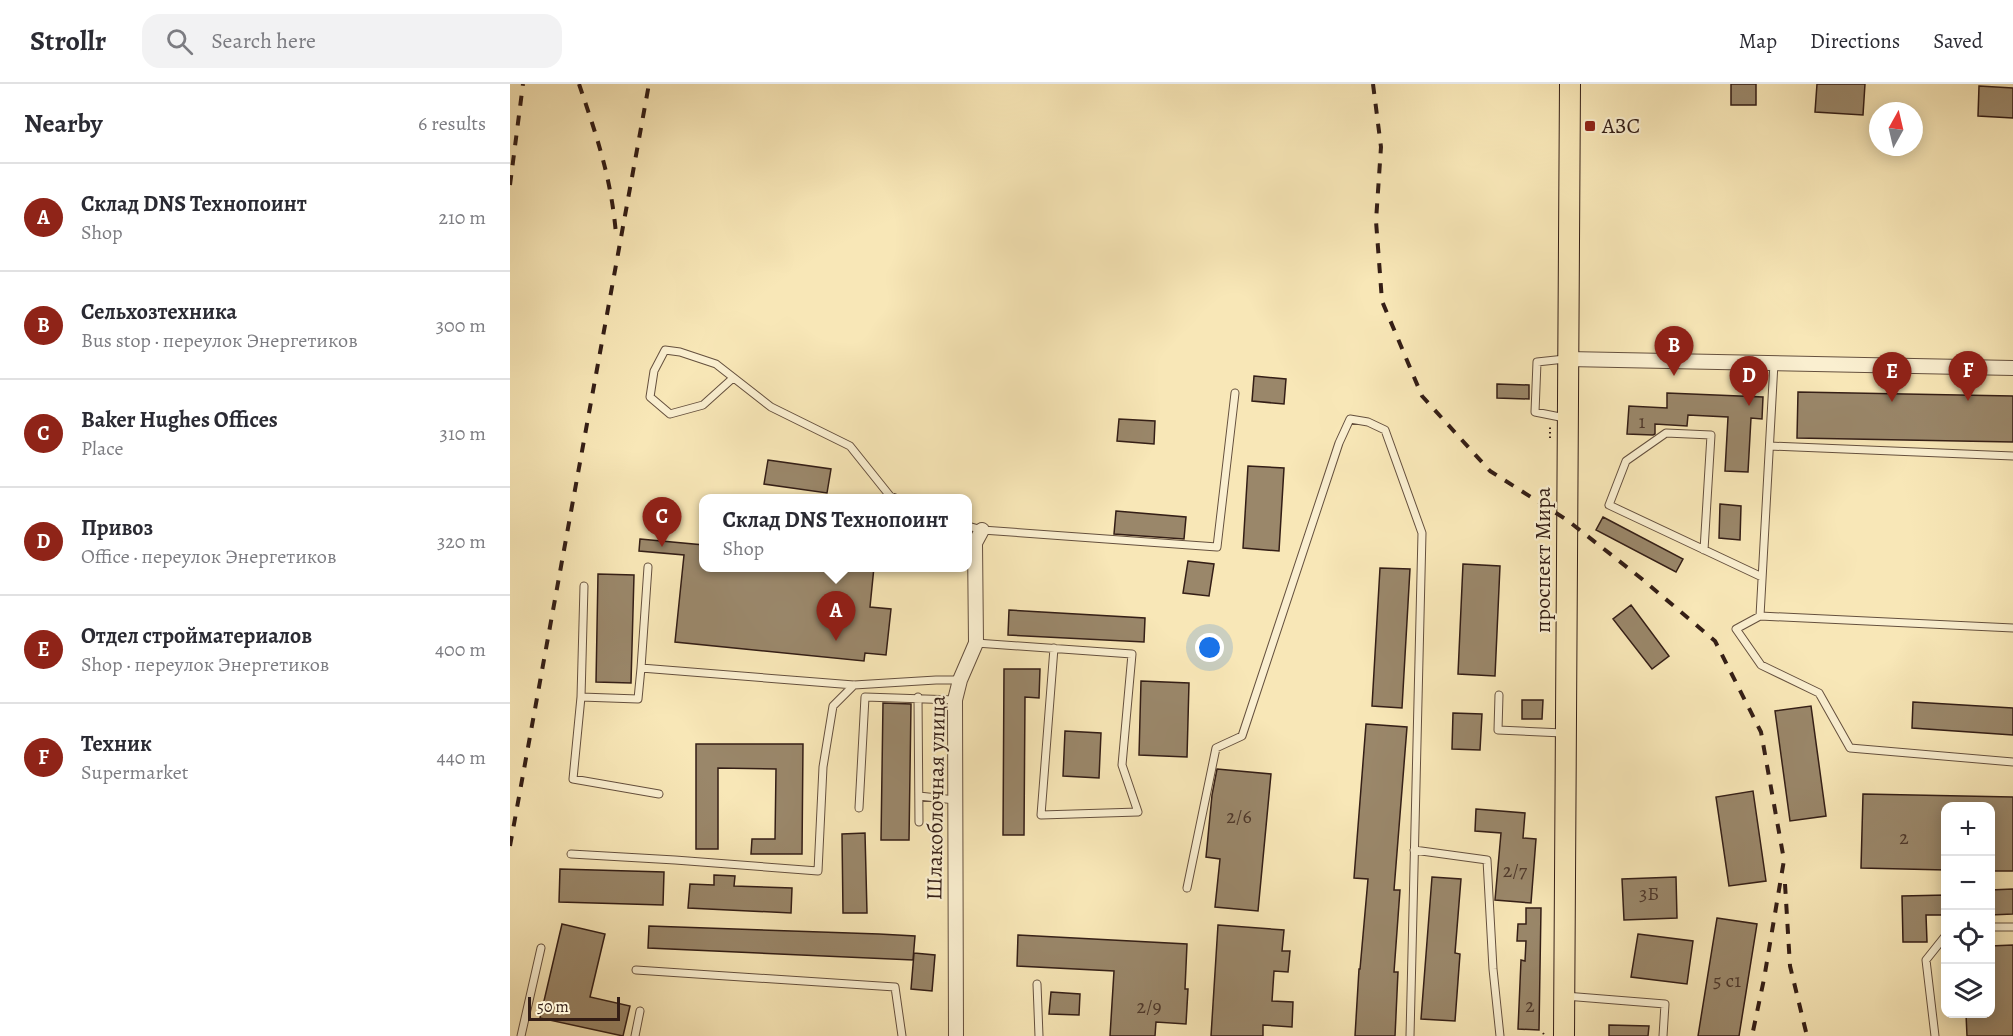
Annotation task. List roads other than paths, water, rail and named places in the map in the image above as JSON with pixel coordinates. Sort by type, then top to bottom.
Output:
[{"type":"main road","name":"проспект Мира","points":[[1564,1036],[1566,733],[1559,416],[1568,359],[1570,84]]},
{"type":"street","points":[[1568,359],[2013,368]]},
{"type":"street","name":"Шлакоблочная улица","points":[[956,1036],[955,700],[960,680],[976,643],[975,543],[982,530]]},
{"type":"lane","points":[[733,378],[703,405],[670,414],[650,397],[654,371],[665,350],[680,352],[716,364],[771,407],[850,446],[888,494]]},
{"type":"lane","points":[[1559,416],[1535,412],[1537,362],[1568,359]]},
{"type":"lane","points":[[1760,616],[1774,363]]},
{"type":"lane","points":[[972,527],[982,530],[1217,547],[1235,393]]},
{"type":"lane","points":[[1187,888],[1216,748],[1242,736],[1339,443],[1350,419],[1368,422],[1385,430],[1422,533],[1410,1036]]},
{"type":"lane","points":[[1704,550],[1711,435],[1666,433],[1626,461],[1609,505],[1704,550],[1762,577]]},
{"type":"lane","points":[[1770,446],[2013,456]]},
{"type":"lane","points":[[581,697],[638,699],[648,567]]},
{"type":"lane","points":[[584,586],[581,697],[573,779],[659,794]]},
{"type":"lane","points":[[2013,628],[1760,616],[1736,629],[1761,665],[1819,693],[1850,748],[2013,762]]},
{"type":"lane","points":[[976,643],[1054,648],[1132,654],[1122,765],[1138,812],[1041,815],[1054,648]]},
{"type":"lane","points":[[641,668],[854,685],[960,680]]},
{"type":"lane","points":[[571,855],[818,871],[823,767],[833,706],[854,685]]},
{"type":"lane","points":[[1499,695],[1498,730],[1566,733]]},
{"type":"lane","points":[[859,808],[864,697],[955,700]]},
{"type":"lane","points":[[918,697],[919,822]]},
{"type":"lane","points":[[919,796],[955,800]]},
{"type":"lane","points":[[1414,850],[1487,860],[1493,969],[1500,1036]]},
{"type":"lane","points":[[1995,927],[2013,927]]},
{"type":"lane","points":[[1935,1036],[1926,960],[1941,941]]},
{"type":"lane","points":[[521,1036],[541,948]]},
{"type":"lane","points":[[636,970],[895,987],[902,1036]]},
{"type":"lane","points":[[1037,984],[1039,1036]]},
{"type":"lane","points":[[1565,996],[1665,1004],[1663,1036]]},
{"type":"lane","points":[[635,1036],[640,1011]]},
{"type":"railway","points":[[510,185],[523,84]]},
{"type":"railway","points":[[579,84],[607,175],[616,234]]},
{"type":"railway","points":[[510,846],[649,84]]},
{"type":"railway","points":[[1373,84],[1381,147],[1376,221],[1382,301],[1422,396],[1490,471],[1567,520],[1715,641],[1761,732],[1784,860],[1752,1036]]},
{"type":"railway","points":[[1785,884],[1790,966],[1807,1036]]},
{"type":"place","name":"АЗС","points":[[1590,126]]},
{"type":"place","name":"Сельхозтехника","points":[[1674,376]]},
{"type":"place","name":"Техник","points":[[1968,401]]},
{"type":"place","name":"Отдел стройматериалов","points":[[1892,402]]},
{"type":"place","name":"Привоз","points":[[1749,406]]},
{"type":"place","name":"Baker Hughes Offices","points":[[662,547]]},
{"type":"place","name":"Склад DNS Технопоинт","points":[[836,641]]}]
